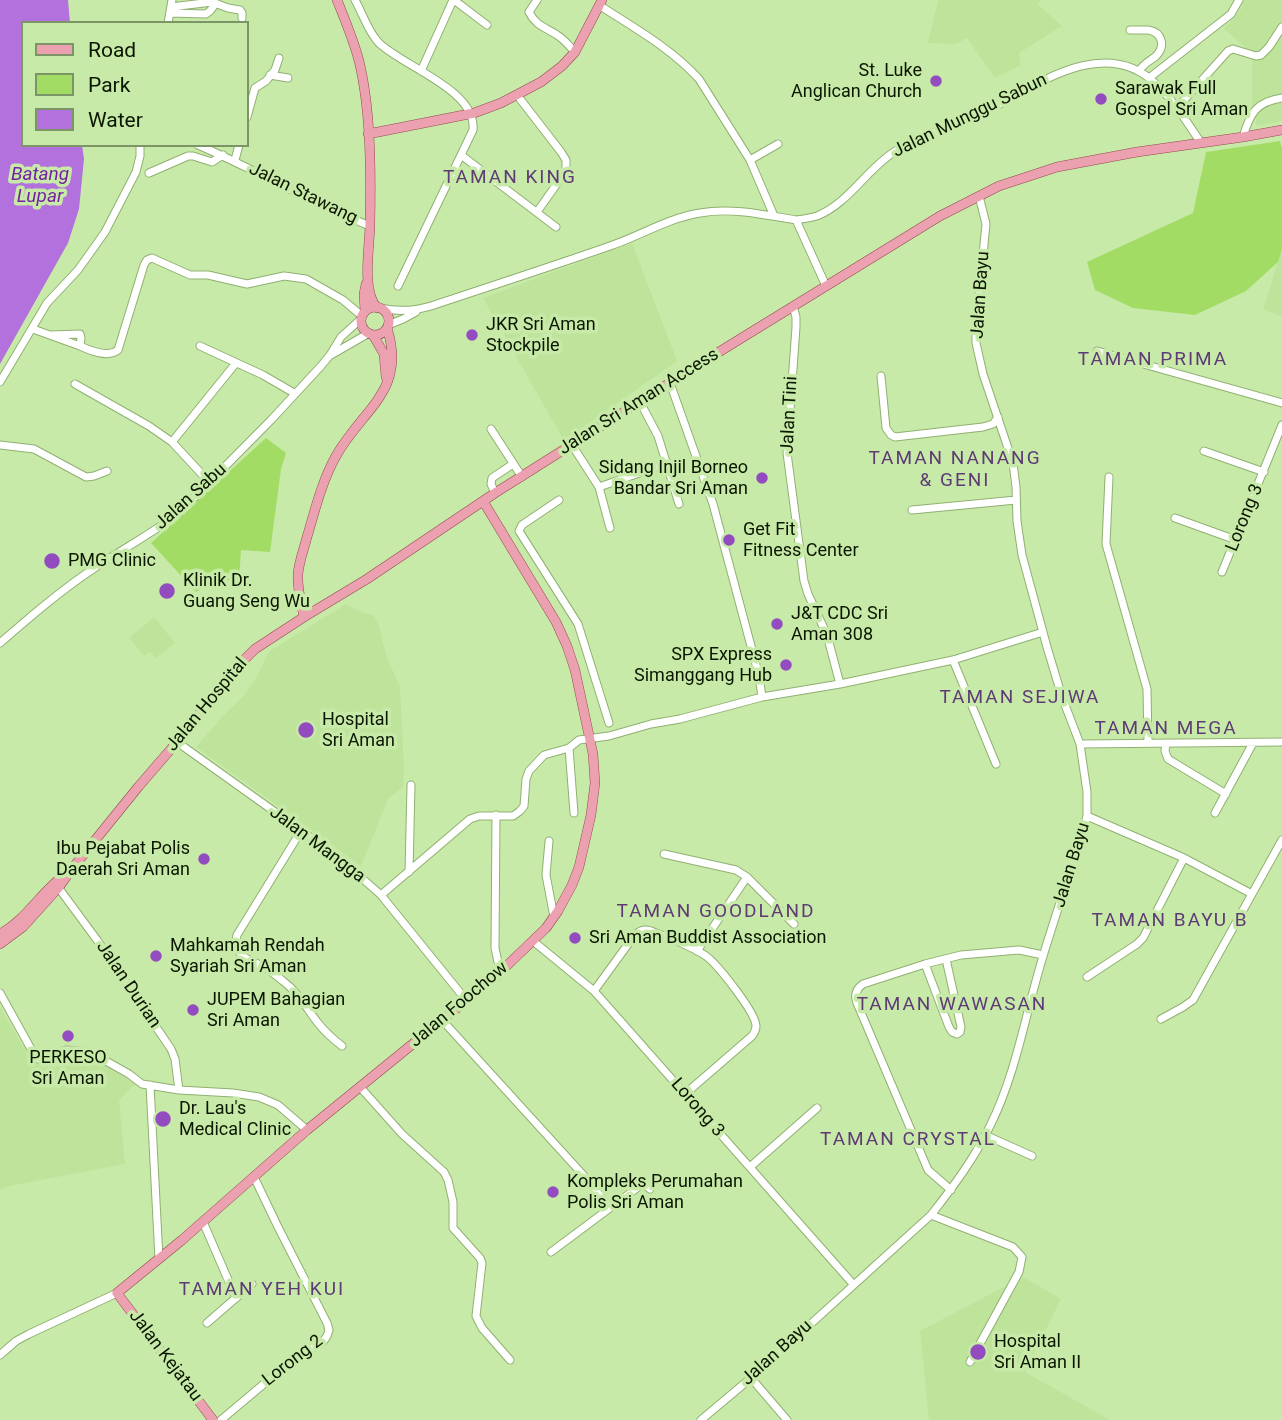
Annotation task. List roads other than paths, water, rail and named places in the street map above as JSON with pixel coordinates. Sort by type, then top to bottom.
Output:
[{"type":"main road","points":[[304,617],[298,574],[324,482],[347,438],[365,418],[384,389],[393,362],[388,317],[372,301],[368,279],[368,134],[361,72],[337,0]]},
{"type":"main road","points":[[368,134],[470,114],[517,95],[551,75],[575,52],[601,3]]},
{"type":"main road","points":[[1202,143],[1282,130]]},
{"type":"main road","name":"Jalan Sri Aman Access","points":[[304,617],[367,579],[483,500],[940,216],[1024,176],[1057,166],[1202,143]]},
{"type":"main road","points":[[368,279],[363,294],[362,327],[371,334],[384,354],[384,389]]},
{"type":"main road","points":[[363,315],[373,307],[379,308]]},
{"type":"main road","points":[[371,334],[381,333],[387,326]]},
{"type":"main road","name":"Jalan Foochow","points":[[117,1293],[203,1222],[307,1130],[466,1000],[498,962],[533,941],[554,918],[572,885],[579,867],[594,798],[594,773],[579,742],[575,670],[562,633],[483,500]]},
{"type":"main road","name":"Jalan Hospital","points":[[0,934],[17,923],[71,870],[232,672],[255,649],[304,617]]},
{"type":"main road","name":"Jalan Hospital","points":[[0,944],[23,927],[57,885]]},
{"type":"main road","name":"Jalan Kejatau","points":[[117,1293],[213,1420]]},
{"type":"street","points":[[355,0],[371,32],[381,45],[455,94],[473,121],[473,130],[398,286]]},
{"type":"street","points":[[421,71],[453,0],[487,25]]},
{"type":"street","points":[[537,0],[529,12],[531,18],[536,20],[538,26],[558,35],[575,52]]},
{"type":"street","points":[[1149,78],[1231,14],[1239,0]]},
{"type":"street","points":[[171,7],[216,3],[240,10],[242,18]]},
{"type":"street","points":[[601,3],[661,45],[699,79],[750,160],[774,216]]},
{"type":"street","points":[[346,22],[362,13]]},
{"type":"street","points":[[1177,108],[1228,51],[1233,49],[1261,55],[1282,27]]},
{"type":"street","points":[[1130,30],[1152,31],[1162,41],[1159,53],[1145,62],[1139,71]]},
{"type":"street","points":[[248,113],[255,88],[266,81],[277,67],[279,58]]},
{"type":"street","name":"Jalan Munggu Sabun","points":[[796,220],[814,217],[840,202],[879,163],[910,143],[960,124],[1058,73],[1094,64],[1123,64],[1149,78],[1177,108],[1202,143]]},
{"type":"street","points":[[270,75],[288,78]]},
{"type":"street","points":[[517,95],[567,163],[566,171],[537,212]]},
{"type":"street","points":[[1243,137],[1249,119],[1260,105],[1282,98]]},
{"type":"street","points":[[750,160],[778,145]]},
{"type":"street","points":[[0,382],[47,303],[78,270],[105,232],[136,172],[140,147]]},
{"type":"street","name":"Jalan Stawang","points":[[203,147],[235,160],[343,216],[370,226]]},
{"type":"street","points":[[235,160],[238,147]]},
{"type":"street","points":[[149,173],[188,156],[213,162],[223,155]]},
{"type":"street","points":[[461,155],[556,227]]},
{"type":"street","name":"Jalan Bayu","points":[[701,1420],[931,1215],[973,1158],[1001,1099],[1016,1054],[1043,955],[1087,816],[1087,792],[1080,744],[1062,697],[1019,542],[1013,463],[976,343],[986,224],[979,196]]},
{"type":"street","points":[[387,326],[420,310],[595,251],[678,219],[717,211],[796,220],[826,286]]},
{"type":"street","points":[[591,242],[595,251]]},
{"type":"street","points":[[33,329],[92,351],[110,354],[118,350],[144,265],[152,258],[190,275],[208,275],[247,284],[284,276],[306,279],[363,315],[341,337],[330,355]]},
{"type":"street","name":"Jalan Tini","points":[[793,306],[796,327],[787,459],[804,581],[827,635],[840,684]]},
{"type":"street","points":[[379,308],[393,311],[420,310]]},
{"type":"street","points":[[330,355],[371,334]]},
{"type":"street","points":[[200,346],[295,393]]},
{"type":"street","points":[[1097,351],[1282,403]]},
{"type":"street","name":"Jalan Sabu","points":[[0,643],[76,581],[171,519],[210,483],[330,355]]},
{"type":"street","points":[[172,442],[236,363]]},
{"type":"street","points":[[881,376],[886,428],[895,437],[984,427],[993,424],[998,417]]},
{"type":"street","points":[[670,383],[712,504],[756,665],[762,697]]},
{"type":"street","points":[[75,384],[172,442],[210,483]]},
{"type":"street","points":[[640,402],[658,436],[679,504]]},
{"type":"street","name":"Lorong 3","points":[[1223,572],[1282,425]]},
{"type":"street","points":[[491,429],[522,477]]},
{"type":"street","points":[[0,445],[34,449],[86,477],[107,471]]},
{"type":"street","points":[[572,445],[598,487],[610,528]]},
{"type":"street","points":[[1204,450],[1264,472]]},
{"type":"street","points":[[598,487],[668,463]]},
{"type":"street","points":[[495,493],[491,484],[492,478],[513,464]]},
{"type":"street","points":[[1109,477],[1106,544],[1147,689],[1147,743]]},
{"type":"street","points":[[559,500],[522,526],[519,531],[578,624],[609,723]]},
{"type":"street","points":[[912,510],[1016,500]]},
{"type":"street","points":[[1175,518],[1236,540]]},
{"type":"street","points":[[562,633],[578,624]]},
{"type":"street","points":[[381,895],[470,819],[479,816],[513,816],[520,811],[524,806],[529,771],[544,755],[579,742],[762,697],[953,660],[1043,632]]},
{"type":"street","points":[[953,660],[996,764]]},
{"type":"street","name":"Jalan Mangga","points":[[177,742],[348,865],[381,895],[466,1000]]},
{"type":"street","points":[[573,813],[579,742]]},
{"type":"street","points":[[1080,744],[1282,742]]},
{"type":"street","points":[[1166,743],[1168,759],[1226,794]]},
{"type":"street","points":[[1215,813],[1253,743]]},
{"type":"street","points":[[409,872],[411,785]]},
{"type":"street","points":[[496,815],[498,962]]},
{"type":"street","points":[[1087,816],[1184,858],[1252,894]]},
{"type":"street","points":[[301,831],[237,935],[236,945],[242,956],[266,968],[296,992],[318,1023],[342,1046]]},
{"type":"street","points":[[1161,1019],[1193,1000],[1282,840]]},
{"type":"street","points":[[549,841],[547,875],[554,918]]},
{"type":"street","points":[[664,854],[736,870],[747,877],[793,924]]},
{"type":"street","points":[[1087,977],[1143,938],[1184,858]]},
{"type":"street","points":[[698,951],[747,877]]},
{"type":"street","name":"Jalan Durian","points":[[57,885],[171,1049],[179,1090]]},
{"type":"street","points":[[594,991],[639,931],[651,931],[698,951],[714,963],[752,1015],[756,1028],[752,1036],[685,1094]]},
{"type":"street","name":"Lorong 3","points":[[533,941],[594,991],[853,1284]]},
{"type":"street","points":[[951,1190],[928,1170],[855,999],[857,990],[863,984],[961,955],[1019,950],[1043,955]]},
{"type":"street","points":[[925,964],[951,1031],[957,1034],[961,1027],[946,958]]},
{"type":"street","points":[[0,993],[38,1059],[66,1050],[90,1052],[142,1084],[259,1097],[278,1105],[307,1130]]},
{"type":"street","points":[[442,1020],[585,1177],[610,1209]]},
{"type":"street","points":[[150,1085],[159,1259]]},
{"type":"street","points":[[360,1087],[402,1134],[447,1176],[453,1202],[453,1228],[482,1263],[476,1310],[478,1323],[510,1360]]},
{"type":"street","points":[[750,1167],[817,1108]]},
{"type":"street","points":[[985,1135],[1032,1156]]},
{"type":"street","name":"Lorong 2","points":[[221,1420],[290,1362],[323,1342],[329,1330],[254,1177]]},
{"type":"street","points":[[551,1252],[641,1185],[650,1189]]},
{"type":"street","points":[[931,1215],[1013,1247],[1022,1256],[1019,1272],[970,1362]]},
{"type":"street","points":[[203,1222],[236,1298]]},
{"type":"street","points":[[207,1323],[252,1284]]},
{"type":"street","name":"Jalan Foochow","points":[[0,1355],[22,1338],[117,1293]]},
{"type":"street","points":[[751,1378],[788,1420]]},
{"type":"water","name":"Batang Lupar","points":[[0,0],[68,0],[70,21],[21,21],[21,147],[82,147],[84,159],[79,209],[68,243],[0,364]]},
{"type":"place","name":"St. Luke Anglican Church","points":[[936,81]]},
{"type":"place","name":"Sarawak Full Gospel Sri Aman","points":[[1101,99]]},
{"type":"place","name":"JKR Sri Aman Stockpile","points":[[472,335]]},
{"type":"place","name":"Sidang Injil Borneo Bandar Sri Aman","points":[[762,478]]},
{"type":"place","name":"Get Fit Fitness Center","points":[[729,540]]},
{"type":"place","name":"PMG Clinic","points":[[52,561]]},
{"type":"place","name":"Klinik Dr. Guang Seng Wu","points":[[167,591]]},
{"type":"place","name":"J&T CDC Sri Aman 308","points":[[777,624]]},
{"type":"place","name":"SPX Express Simanggang Hub","points":[[786,665]]},
{"type":"place","name":"Hospital Sri Aman","points":[[306,730]]},
{"type":"place","name":"Ibu Pejabat Polis Daerah Sri Aman","points":[[204,859]]},
{"type":"place","name":"Sri Aman Buddist Association","points":[[575,938]]},
{"type":"place","name":"Mahkamah Rendah Syariah Sri Aman","points":[[156,956]]},
{"type":"place","name":"JUPEM Bahagian Sri Aman","points":[[193,1010]]},
{"type":"place","name":"PERKESO Sri Aman","points":[[68,1036]]},
{"type":"place","name":"Dr. Lau's Medical Clinic","points":[[163,1119]]},
{"type":"place","name":"Kompleks Perumahan Polis Sri Aman","points":[[553,1192]]},
{"type":"place","name":"Hospital Sri Aman II","points":[[978,1352]]},
{"type":"district","name":"TAMAN KING","points":[[510,178]]},
{"type":"district","name":"TAMAN PRIMA","points":[[1153,360]]},
{"type":"district","name":"TAMAN NANANG & GENI","points":[[955,470]]},
{"type":"district","name":"TAMAN SEJIWA","points":[[1020,698]]},
{"type":"district","name":"TAMAN MEGA","points":[[1166,729]]},
{"type":"district","name":"TAMAN GOODLAND","points":[[716,912]]},
{"type":"district","name":"TAMAN BAYU B","points":[[1170,921]]},
{"type":"district","name":"TAMAN WAWASAN","points":[[952,1005]]},
{"type":"district","name":"TAMAN CRYSTAL","points":[[908,1140]]},
{"type":"district","name":"TAMAN YEH KUI","points":[[262,1290]]}]
